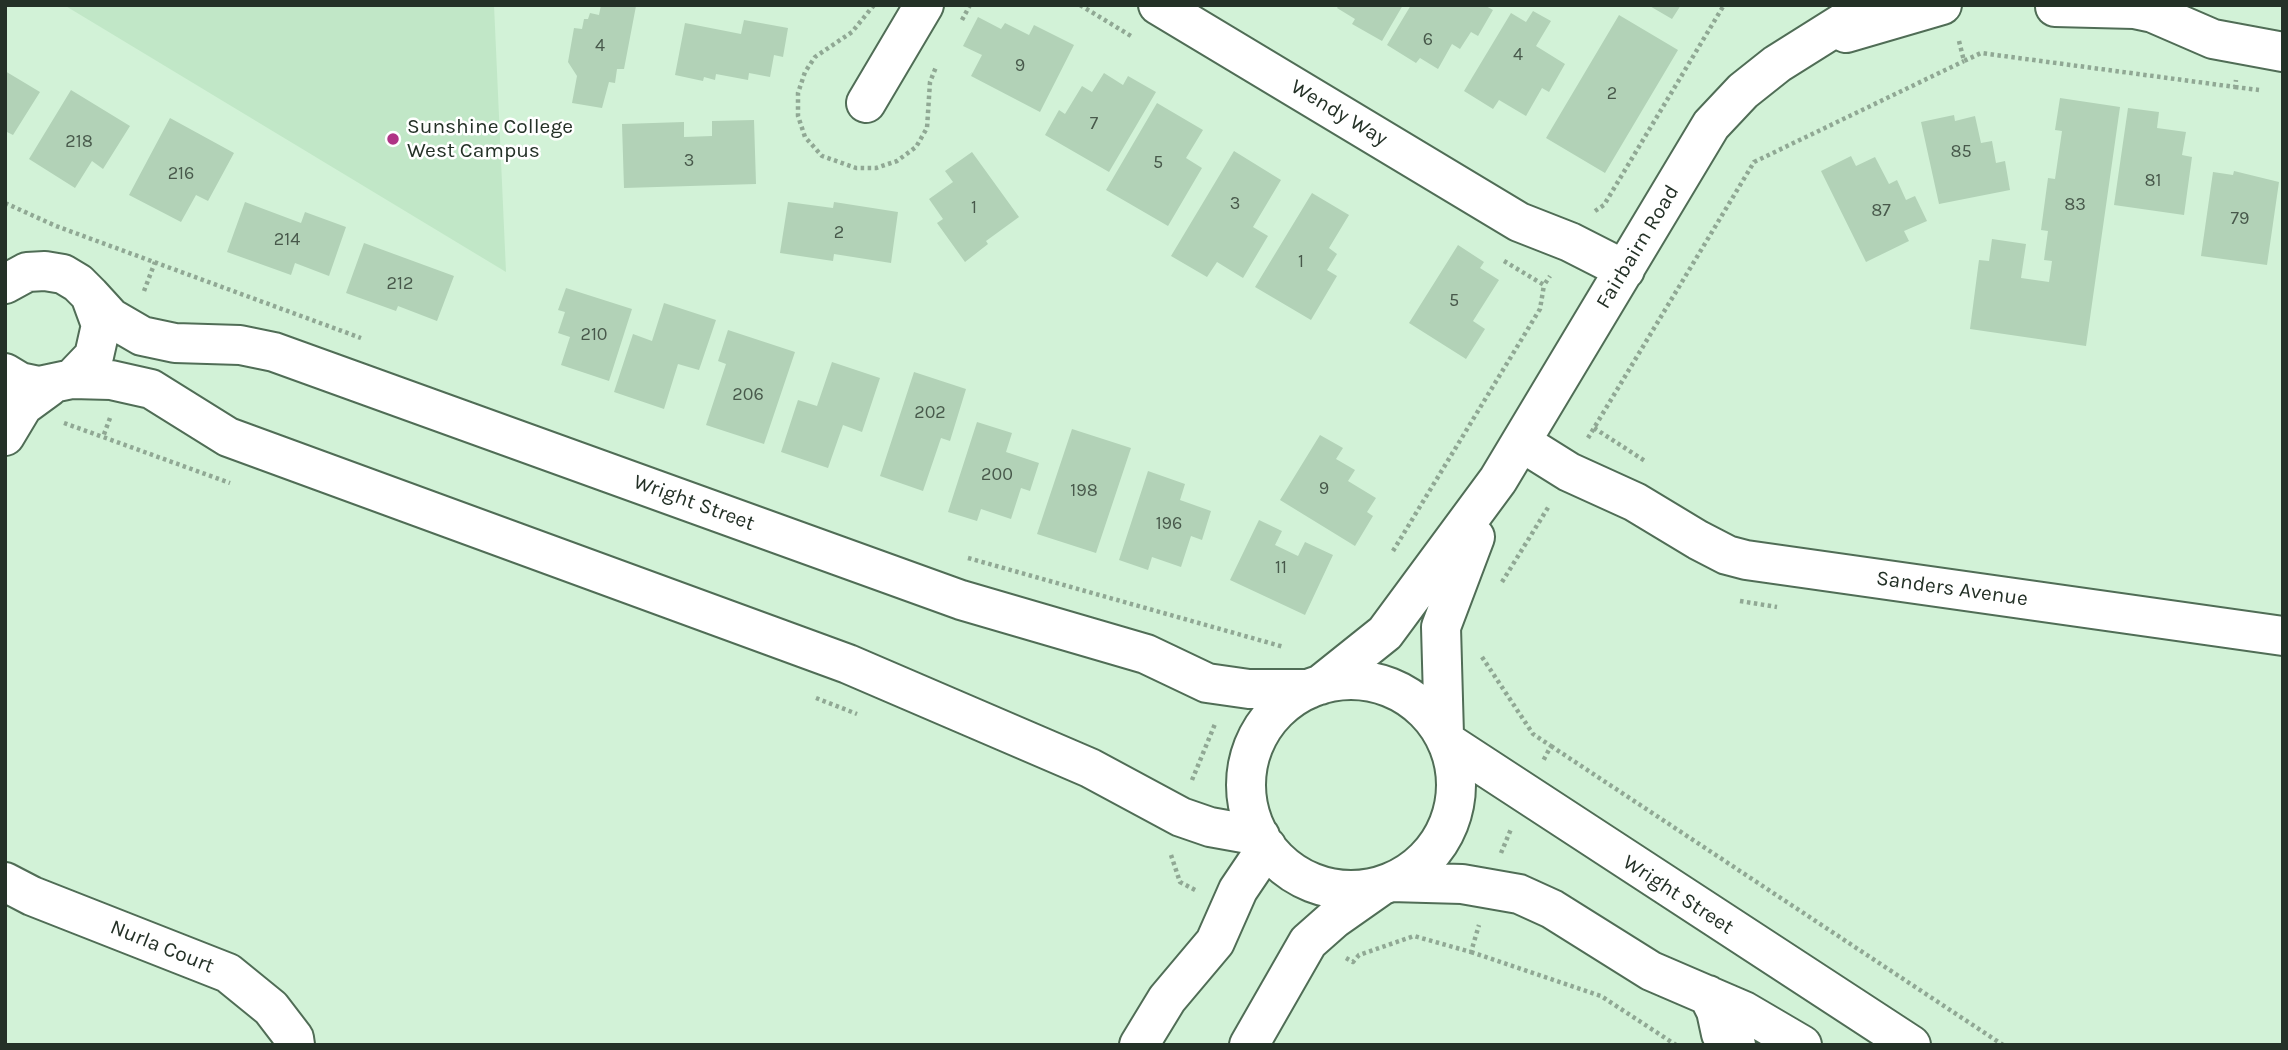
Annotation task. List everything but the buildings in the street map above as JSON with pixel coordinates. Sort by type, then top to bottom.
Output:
[{"type":"street","points":[[866,103],[924,5]]},
{"type":"street","name":"Wendy Way","points":[[1158,5],[1519,222],[1560,260],[1617,283]]},
{"type":"street","name":"Fairbairn Road","points":[[1811,43],[1845,5]]},
{"type":"street","name":"Fairbairn Road","points":[[1314,687],[1385,633],[1498,480],[1711,125],[1742,91],[1871,5]]},
{"type":"street","points":[[2050,6],[2134,9],[2153,13],[2201,35],[2240,46],[2283,52]]},
{"type":"street","name":"Fairbairn Road","points":[[1811,43],[1950,22]]},
{"type":"street","name":"Wright Street","points":[[13,278],[45,271],[63,274],[78,283],[111,318],[142,336],[174,342],[240,345],[274,352],[961,600],[1135,651],[1198,679],[1229,687],[1314,687]]},
{"type":"street","points":[[5,436],[23,406],[88,365],[98,347],[101,325],[90,295]]},
{"type":"street","points":[[5,373],[30,385],[111,380],[151,389],[228,437],[887,679],[1100,772],[1181,817],[1263,841]]},
{"type":"street","name":"Sanders Avenue","points":[[1527,432],[1581,451],[1635,502],[1727,555],[1746,560],[2283,636]]},
{"type":"street","name":"Fairbairn Road","points":[[1446,738],[1440,646],[1446,609],[1498,480]]},
{"type":"street","points":[[1250,1045],[1314,935],[1387,883],[1418,867],[1446,831],[1455,802],[1457,786],[1446,738],[1421,706],[1391,687],[1355,680],[1314,687],[1274,714],[1252,751],[1247,795],[1263,841],[1298,875],[1325,886],[1354,890],[1387,883],[1492,887],[1519,894],[1552,909],[1651,971],[1759,1018],[1802,1045]]},
{"type":"street","name":"Wright Street","points":[[1446,738],[1526,795],[1911,1045]]},
{"type":"street","points":[[1139,1045],[1167,999],[1215,942],[1263,841]]},
{"type":"street","name":"Nurla Court","points":[[5,882],[32,896],[228,973],[271,1007],[294,1038],[295,1045]]},
{"type":"street","points":[[1708,995],[1716,1011],[1721,1034],[1735,1045]]},
{"type":"path","points":[[1586,218],[1604,205],[1724,5]]},
{"type":"path","points":[[1950,22],[1964,61]]},
{"type":"path","points":[[1500,586],[1754,162],[1980,53],[2235,87],[2240,46]]},
{"type":"path","points":[[5,203],[56,226],[366,340]]},
{"type":"path","points":[[1391,555],[1540,309],[1544,285]]},
{"type":"path","points":[[1581,451],[1648,462]]},
{"type":"path","points":[[958,554],[1294,648]]},
{"type":"path","points":[[1271,651],[1284,646]]},
{"type":"path","points":[[1440,646],[1478,650],[1533,734],[2003,1045]]},
{"type":"path","points":[[1229,687],[1169,849],[1181,882],[1230,909]]},
{"type":"path","points":[[1471,952],[1501,853],[1551,746]]},
{"type":"path","points":[[1314,935],[1353,962],[1359,955],[1414,936],[1471,952],[1601,996],[1676,1045]]},
{"type":"shaded area","name":"Sunshine College West Campus","points":[[64,5],[494,5],[506,272]]},
{"type":"place","name":"Sunshine College West Campus","points":[[393,139]]}]
